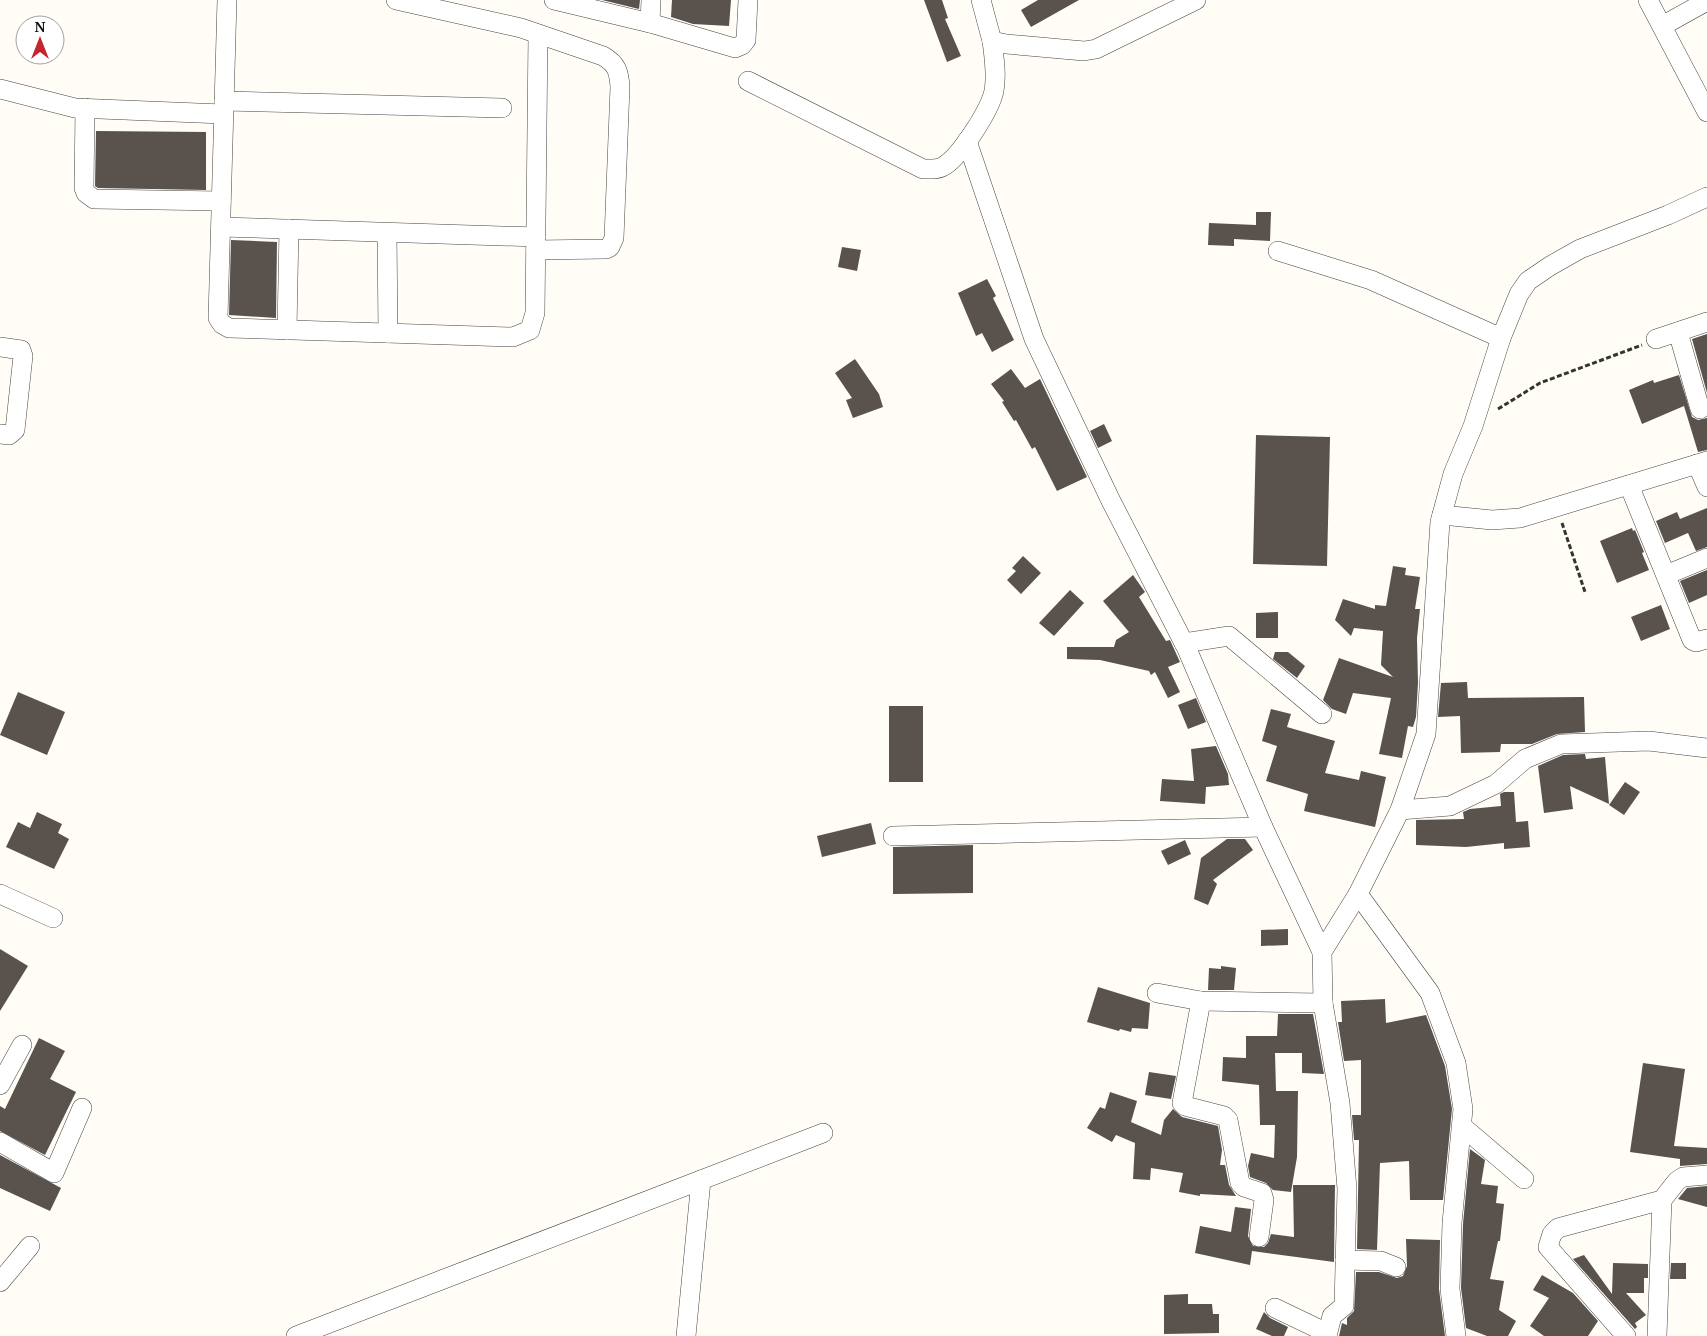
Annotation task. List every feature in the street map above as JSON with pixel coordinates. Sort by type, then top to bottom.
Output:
[{"type":"street","points":[[227,0],[218,318],[222,324],[229,328],[513,337],[530,330],[534,313],[536,244],[538,34]]},
{"type":"street","points":[[221,228],[387,233],[606,249],[612,244],[614,238],[620,87],[618,69],[613,62],[603,56],[538,34],[396,0]]},
{"type":"street","points":[[554,0],[650,23],[736,48],[746,40],[748,0]]},
{"type":"street","points":[[650,23],[651,0]]},
{"type":"street","points":[[748,81],[923,169],[932,170],[944,166],[970,136],[987,109],[995,84],[992,40],[981,0]]},
{"type":"street","points":[[992,40],[1006,44],[1084,51],[1096,49],[1176,5],[1196,0]]},
{"type":"street","points":[[1648,0],[1662,26],[1702,88],[1707,112]]},
{"type":"street","points":[[1662,26],[1707,1]]},
{"type":"street","points":[[0,89],[85,108],[502,108]]},
{"type":"street","points":[[85,108],[84,188],[94,199],[221,201]]},
{"type":"street","points":[[970,136],[1034,339],[1110,499],[1184,643],[1263,827],[1322,952],[1323,1003],[1340,1103],[1347,1189],[1344,1306],[1332,1316],[1327,1335],[1275,1308]]},
{"type":"street","points":[[1322,952],[1358,894],[1400,810],[1426,734],[1442,515],[1453,474],[1474,426],[1501,338],[1519,294],[1528,281],[1539,272],[1580,249],[1668,215],[1707,197]]},
{"type":"street","points":[[288,330],[289,230]]},
{"type":"street","points":[[387,233],[388,333]]},
{"type":"street","points":[[1278,251],[1371,280],[1501,338]]},
{"type":"street","points":[[1656,339],[1707,322]]},
{"type":"street","points":[[1678,332],[1700,409]]},
{"type":"street","points":[[0,347],[18,349],[23,352],[16,430],[9,435],[0,434]]},
{"type":"street","points":[[1442,515],[1509,520],[1557,508],[1702,462],[1707,487]]},
{"type":"street","points":[[1629,485],[1692,640],[1696,642],[1707,639]]},
{"type":"street","points":[[1666,575],[1707,558]]},
{"type":"street","points":[[1184,643],[1228,636],[1322,714]]},
{"type":"street","points":[[1400,810],[1450,806],[1496,784],[1525,758],[1561,744],[1649,741],[1707,748]]},
{"type":"street","points":[[893,836],[1263,827]]},
{"type":"street","points":[[0,894],[53,918]]},
{"type":"street","points":[[1358,894],[1430,993],[1456,1063],[1463,1109],[1463,1127],[1452,1223],[1450,1289],[1456,1336]]},
{"type":"street","points":[[1158,993],[1201,1001],[1323,1003]]},
{"type":"street","points":[[1201,1001],[1182,1103],[1184,1106],[1224,1116],[1228,1120],[1240,1183],[1244,1187],[1262,1193],[1264,1200],[1259,1236]]},
{"type":"street","points":[[0,1085],[22,1045]]},
{"type":"street","points":[[0,1142],[54,1173],[82,1108]]},
{"type":"street","points":[[1463,1127],[1524,1179]]},
{"type":"street","points":[[296,1336],[823,1133]]},
{"type":"street","points":[[1657,1336],[1662,1200],[1676,1181],[1683,1177],[1707,1175]]},
{"type":"street","points":[[686,1336],[701,1180]]},
{"type":"street","points":[[1626,1336],[1548,1247],[1552,1234],[1558,1228],[1662,1200]]},
{"type":"street","points":[[0,1282],[30,1246]]},
{"type":"street","points":[[1345,1260],[1382,1262],[1396,1267]]},
{"type":"path","points":[[1474,426],[1526,389],[1656,339]]},
{"type":"path","points":[[1557,508],[1585,592]]},
{"type":"building","points":[[602,0],[640,0],[639,9]]},
{"type":"building","points":[[672,0],[731,0],[729,26],[693,24],[671,17]]},
{"type":"building","points":[[924,0],[942,0],[948,18],[945,19],[961,56],[947,62]]},
{"type":"building","points":[[1038,0],[1079,0],[1031,27],[1021,10]]},
{"type":"building","points":[[96,131],[206,132],[206,190],[98,188],[95,186]]},
{"type":"building","points":[[1256,212],[1271,212],[1270,241],[1234,239],[1234,246],[1208,245],[1209,223],[1256,225]]},
{"type":"building","points":[[231,240],[277,242],[276,318],[229,315]]},
{"type":"building","points":[[842,247],[861,250],[857,271],[838,267]]},
{"type":"building","points":[[987,279],[996,296],[993,298],[1014,340],[992,352],[982,333],[976,336],[958,293]]},
{"type":"building","points":[[1707,334],[1707,393],[1692,339]]},
{"type":"building","points":[[855,359],[879,394],[883,407],[853,418],[846,400],[852,398],[835,373]]},
{"type":"building","points":[[1011,369],[1025,388],[1040,379],[1087,477],[1057,491],[1035,447],[1032,449],[1016,420],[1014,421],[1002,402],[1004,401],[991,384]]},
{"type":"building","points":[[1679,375],[1692,417],[1698,420],[1707,418],[1707,450],[1698,452],[1684,406],[1642,424],[1629,390],[1653,380],[1654,383]]},
{"type":"building","points":[[1104,424],[1112,441],[1098,448],[1090,431]]},
{"type":"building","points":[[1256,435],[1330,437],[1327,566],[1253,564]]},
{"type":"building","points":[[1707,508],[1707,547],[1696,551],[1688,533],[1665,543],[1656,521],[1677,512],[1680,519]]},
{"type":"building","points":[[1632,528],[1633,531],[1635,530],[1644,552],[1642,553],[1649,570],[1617,583],[1600,541]]},
{"type":"building","points":[[1023,556],[1041,573],[1021,594],[1007,580],[1016,571],[1012,568]]},
{"type":"building","points":[[1393,566],[1406,568],[1405,575],[1420,577],[1415,609],[1420,609],[1417,638],[1418,683],[1416,717],[1413,727],[1408,726],[1402,758],[1379,754],[1391,698],[1353,693],[1346,714],[1332,709],[1323,700],[1339,658],[1393,677],[1381,665],[1383,631],[1354,628],[1351,636],[1335,620],[1343,599],[1375,609],[1375,605],[1386,606]]},
{"type":"building","points":[[1707,570],[1707,595],[1689,603],[1680,581]]},
{"type":"building","points":[[1133,575],[1145,592],[1139,597],[1166,641],[1170,640],[1180,662],[1168,667],[1180,692],[1168,698],[1155,672],[1151,675],[1149,671],[1100,660],[1067,659],[1067,647],[1114,647],[1116,640],[1129,632],[1103,601]]},
{"type":"building","points":[[1070,590],[1084,603],[1054,636],[1039,623]]},
{"type":"building","points":[[1661,605],[1670,629],[1641,641],[1631,617]]},
{"type":"building","points":[[1278,612],[1278,638],[1256,638],[1256,613]]},
{"type":"building","points":[[1275,652],[1288,652],[1305,666],[1297,678],[1273,659]]},
{"type":"building","points":[[1467,682],[1468,698],[1584,697],[1585,732],[1557,734],[1532,744],[1501,744],[1500,752],[1461,753],[1460,716],[1438,717],[1441,683]]},
{"type":"building","points":[[18,692],[65,712],[47,755],[0,735]]},
{"type":"building","points":[[1196,698],[1206,722],[1188,729],[1178,705]]},
{"type":"building","points":[[889,706],[923,706],[923,782],[889,782]]},
{"type":"building","points":[[1271,709],[1291,714],[1287,727],[1335,741],[1325,773],[1359,780],[1361,771],[1386,777],[1375,827],[1304,811],[1308,794],[1266,781],[1277,746],[1262,741]]},
{"type":"building","points":[[1216,746],[1228,774],[1229,785],[1206,787],[1205,804],[1160,801],[1162,779],[1194,781],[1191,749]]},
{"type":"building","points":[[1585,754],[1586,759],[1605,757],[1609,804],[1570,786],[1573,809],[1544,813],[1538,766],[1563,755]]},
{"type":"building","points":[[1625,782],[1640,792],[1624,815],[1609,805]]},
{"type":"building","points":[[1514,792],[1516,822],[1528,821],[1530,847],[1504,849],[1504,843],[1466,847],[1416,845],[1416,820],[1464,819],[1463,812],[1470,809],[1501,806],[1500,794]]},
{"type":"building","points":[[37,812],[62,824],[58,833],[69,839],[54,869],[6,847],[18,822],[30,828]]},
{"type":"building","points":[[871,823],[876,844],[822,857],[817,836]]},
{"type":"building","points":[[1227,839],[1245,839],[1253,850],[1213,880],[1217,884],[1208,905],[1194,899],[1201,858]]},
{"type":"building","points":[[1185,840],[1191,854],[1168,865],[1161,851]]},
{"type":"building","points":[[973,845],[973,893],[893,894],[893,847]]},
{"type":"building","points":[[1288,929],[1288,945],[1261,946],[1261,930]]},
{"type":"building","points":[[0,949],[28,966],[0,1011]]},
{"type":"building","points":[[1221,966],[1236,968],[1234,990],[1208,990],[1209,968],[1221,969]]},
{"type":"building","points":[[1098,987],[1150,1003],[1148,1029],[1132,1028],[1131,1032],[1120,1029],[1119,1031],[1087,1022]]},
{"type":"building","points":[[1385,999],[1386,1023],[1426,1015],[1445,1066],[1452,1109],[1443,1200],[1410,1200],[1409,1161],[1380,1163],[1377,1250],[1357,1249],[1359,1140],[1354,1140],[1352,1115],[1361,1115],[1361,1060],[1344,1061],[1338,1022],[1342,1022],[1341,1001]]},
{"type":"building","points":[[1278,1014],[1313,1014],[1324,1074],[1302,1073],[1302,1053],[1275,1053],[1276,1091],[1298,1091],[1297,1157],[1291,1192],[1273,1190],[1266,1183],[1250,1177],[1248,1166],[1251,1153],[1274,1158],[1275,1125],[1260,1125],[1259,1085],[1222,1081],[1223,1057],[1246,1058],[1246,1036],[1277,1036]]},
{"type":"building","points":[[39,1038],[65,1051],[50,1079],[76,1092],[45,1155],[0,1131],[0,1106],[5,1109]]},
{"type":"building","points":[[1643,1063],[1685,1069],[1674,1146],[1707,1148],[1707,1164],[1680,1166],[1680,1159],[1630,1152]]},
{"type":"building","points":[[1149,1072],[1176,1076],[1171,1099],[1145,1095]]},
{"type":"building","points":[[1110,1092],[1137,1101],[1131,1122],[1161,1135],[1164,1120],[1173,1109],[1182,1117],[1218,1126],[1222,1150],[1220,1165],[1225,1165],[1229,1185],[1236,1196],[1200,1194],[1200,1196],[1179,1192],[1183,1173],[1151,1168],[1150,1180],[1133,1179],[1135,1143],[1116,1135],[1112,1142],[1087,1128],[1100,1107],[1105,1109]]},
{"type":"building","points":[[1470,1149],[1485,1160],[1481,1184],[1498,1186],[1496,1203],[1504,1204],[1500,1241],[1498,1241],[1490,1279],[1504,1281],[1499,1310],[1516,1321],[1508,1336],[1487,1336],[1466,1328],[1461,1288],[1463,1224]]},
{"type":"building","points":[[0,1155],[61,1188],[50,1211],[0,1188]]},
{"type":"building","points":[[1293,1185],[1335,1185],[1334,1262],[1252,1251],[1250,1265],[1195,1253],[1200,1226],[1231,1232],[1235,1207],[1251,1209],[1248,1236],[1253,1246],[1264,1247],[1268,1243],[1271,1234],[1294,1237]]},
{"type":"building","points":[[1707,1186],[1707,1207],[1678,1199],[1687,1188]]},
{"type":"building","points":[[1406,1239],[1440,1240],[1439,1289],[1445,1336],[1339,1336],[1342,1323],[1347,1325],[1347,1318],[1354,1311],[1356,1272],[1379,1272],[1397,1278],[1403,1276],[1407,1266]]},
{"type":"building","points":[[1584,1255],[1612,1294],[1613,1263],[1648,1264],[1648,1278],[1644,1278],[1644,1293],[1626,1293],[1646,1315],[1635,1323],[1637,1327],[1635,1329],[1573,1259]]},
{"type":"building","points":[[1671,1263],[1686,1263],[1686,1279],[1670,1279]]},
{"type":"building","points":[[1542,1275],[1573,1293],[1598,1321],[1588,1336],[1544,1336],[1530,1326],[1549,1298],[1533,1290]]},
{"type":"building","points":[[1188,1294],[1188,1304],[1212,1304],[1213,1314],[1219,1314],[1219,1333],[1164,1334],[1164,1295]]},
{"type":"building","points":[[1264,1312],[1270,1318],[1288,1327],[1284,1336],[1272,1336],[1256,1329]]}]
